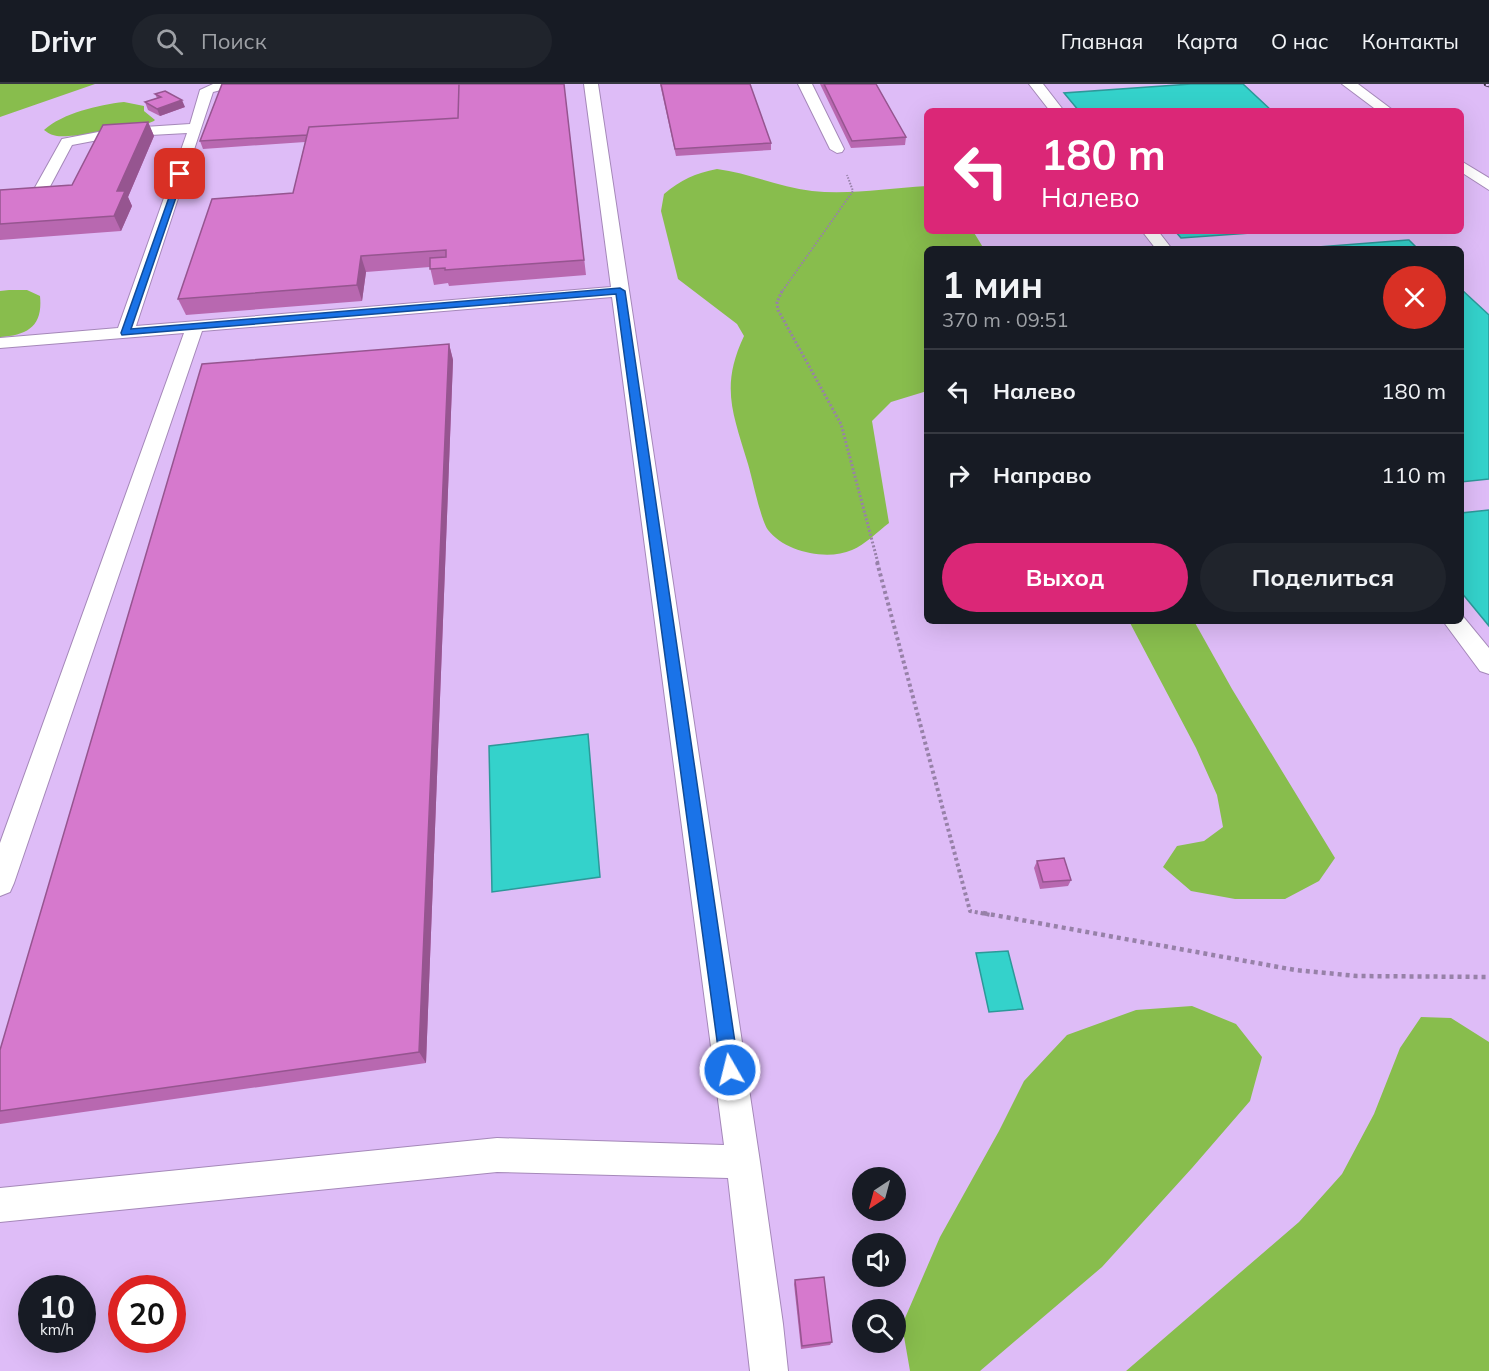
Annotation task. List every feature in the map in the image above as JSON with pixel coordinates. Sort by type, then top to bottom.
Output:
[{"type":"lane","points":[[125,333],[207,90],[228,84]]},
{"type":"lane","points":[[591,84],[743,1162],[765,1324],[769,1371]]},
{"type":"lane","points":[[805,84],[837,149]]},
{"type":"lane","points":[[1036,84],[1055,108]]},
{"type":"lane","points":[[1349,84],[1383,108]]},
{"type":"lane","points":[[40,191],[67,142],[114,133],[196,128]]},
{"type":"lane","points":[[1464,167],[1489,185]]},
{"type":"lane","points":[[1152,234],[1162,246]]},
{"type":"lane","points":[[0,343],[620,291]]},
{"type":"lane","points":[[0,883],[195,327]]},
{"type":"lane","points":[[1457,624],[1489,664]]},
{"type":"lane","points":[[0,1205],[497,1155],[743,1162]]},
{"type":"path","points":[[837,149],[853,191],[783,289],[777,302],[778,310],[841,424],[970,911],[1295,970],[1357,976],[1489,977]]},
{"type":"shaded area","points":[[0,84],[1489,84],[1489,1371],[0,1371]]},
{"type":"shaded area","points":[[0,84],[95,84],[0,117]]},
{"type":"shaded area","points":[[1191,84],[1243,84],[1269,108],[1076,108],[1064,93]]},
{"type":"shaded area","points":[[124,102],[144,106],[144,111],[155,120],[124,129],[77,135],[57,136],[44,130],[61,119],[81,111]]},
{"type":"shaded area","points":[[717,169],[788,186],[826,192],[924,186],[924,234],[975,234],[982,246],[924,246],[924,392],[891,402],[872,421],[889,523],[857,548],[831,555],[795,549],[775,538],[762,518],[731,400],[732,370],[744,336],[737,324],[678,279],[661,211],[664,194],[682,181]]},
{"type":"shaded area","points":[[1178,234],[1237,234],[1181,238]]},
{"type":"shaded area","points":[[1408,240],[1415,246],[1331,246]]},
{"type":"shaded area","points":[[27,290],[40,296],[39,315],[32,327],[26,331],[0,337],[0,291]]},
{"type":"shaded area","points":[[1464,292],[1489,315],[1489,479],[1464,482]]},
{"type":"shaded area","points":[[1489,510],[1489,626],[1464,596],[1464,513]]},
{"type":"shaded area","points":[[1131,624],[1196,624],[1232,689],[1335,858],[1319,881],[1285,899],[1235,899],[1191,891],[1163,867],[1177,846],[1204,841],[1223,827],[1217,795],[1196,748]]},
{"type":"shaded area","points":[[588,734],[600,877],[492,892],[489,746]]},
{"type":"shaded area","points":[[1008,951],[1023,1009],[989,1012],[976,953]]},
{"type":"shaded area","points":[[1192,1006],[1236,1024],[1262,1057],[1250,1101],[1102,1267],[980,1371],[910,1371],[906,1348],[906,1316],[940,1237],[1024,1081],[1067,1035],[1136,1010]]},
{"type":"shaded area","points":[[1421,1017],[1451,1018],[1489,1042],[1489,1371],[1126,1371],[1299,1222],[1342,1174],[1374,1114],[1400,1048]]},
{"type":"building","points":[[222,84],[459,84],[458,118],[309,127],[307,135],[200,141]]},
{"type":"building","points":[[459,84],[564,84],[584,260],[445,270],[445,268],[430,269],[430,258],[446,257],[446,250],[361,256],[357,285],[178,299],[212,199],[293,193],[309,127],[458,118]]},
{"type":"building","points":[[661,84],[750,84],[771,143],[675,149]]},
{"type":"building","points":[[824,84],[876,84],[906,137],[852,141]]},
{"type":"building","points":[[165,91],[182,100],[157,109],[145,102],[161,97],[155,94]]},
{"type":"building","points":[[148,122],[117,191],[125,191],[114,216],[0,224],[0,190],[72,185],[103,125]]},
{"type":"building","points":[[449,344],[419,1052],[0,1111],[0,1050],[202,364]]},
{"type":"building","points":[[1064,858],[1071,880],[1043,882],[1037,861]]},
{"type":"building","points":[[824,1277],[832,1342],[802,1346],[795,1280]]},
{"type":"route","points":[[180,174],[125,333],[620,291],[730,1070]]}]
